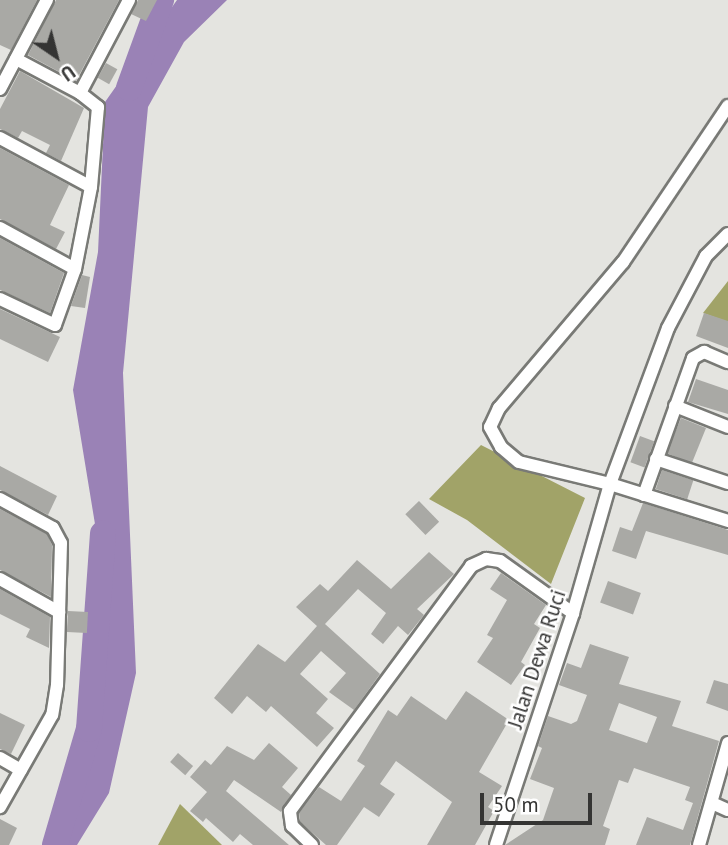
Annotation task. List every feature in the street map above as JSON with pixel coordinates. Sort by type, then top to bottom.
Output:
[{"type":"street","points":[[0,89],[47,0]]},
{"type":"street","points":[[80,93],[129,0]]},
{"type":"street","points":[[0,299],[55,325],[75,269],[91,187],[98,107],[80,93],[16,59]]},
{"type":"street","points":[[728,106],[623,262],[491,421],[495,440],[520,462],[610,484],[728,521]]},
{"type":"street","points":[[0,138],[91,187]]},
{"type":"street","points":[[0,228],[75,269]]},
{"type":"street","name":"Jalan Dewa Ruci","points":[[496,845],[573,613],[610,484],[668,328],[706,256],[728,234]]},
{"type":"street","points":[[644,495],[675,406],[697,355],[704,352],[728,362]]},
{"type":"street","points":[[675,406],[728,427]]},
{"type":"street","points":[[656,459],[728,482]]},
{"type":"street","points":[[0,499],[60,536],[59,612],[52,715],[0,807]]},
{"type":"street","points":[[312,845],[292,826],[290,811],[471,566],[486,559],[500,561],[573,613]]},
{"type":"street","points":[[0,579],[59,612]]},
{"type":"street","points":[[699,845],[728,743]]},
{"type":"street","points":[[0,758],[21,770]]},
{"type":"street","points":[[712,803],[728,810]]},
{"type":"green space","points":[[728,281],[728,322],[703,313]]},
{"type":"green space","points":[[481,445],[585,498],[551,584],[467,520],[429,499]]},
{"type":"green space","points":[[180,804],[222,845],[158,845]]},
{"type":"shaded area","points":[[177,0],[227,0],[184,42],[148,107],[123,373],[136,673],[109,793],[77,845],[48,845],[71,819],[100,687],[104,579],[73,390],[98,252],[105,102]]},
{"type":"building","points":[[0,0],[37,0],[11,50],[0,45]]},
{"type":"building","points":[[56,0],[119,0],[76,81],[28,55]]},
{"type":"building","points":[[138,0],[157,0],[146,21],[131,14]]},
{"type":"building","points":[[106,63],[117,69],[109,84],[98,78]]},
{"type":"building","points":[[20,71],[84,108],[61,161],[46,153],[50,145],[22,131],[18,138],[0,129],[0,109]]},
{"type":"building","points":[[0,148],[69,185],[50,225],[65,232],[56,249],[0,219]]},
{"type":"building","points":[[0,238],[64,273],[50,313],[0,290]]},
{"type":"building","points":[[82,275],[90,277],[85,308],[71,306]]},
{"type":"building","points":[[0,309],[60,337],[48,362],[0,339]]},
{"type":"building","points":[[704,313],[728,321],[728,348],[696,336]]},
{"type":"building","points":[[696,379],[728,390],[728,414],[688,402]]},
{"type":"building","points":[[681,418],[706,428],[692,463],[667,453]]},
{"type":"building","points":[[640,436],[654,441],[645,467],[630,462]]},
{"type":"building","points":[[0,466],[57,496],[48,515],[0,490]]},
{"type":"building","points":[[662,470],[693,480],[687,499],[656,489]]},
{"type":"building","points":[[419,501],[439,522],[425,535],[405,514]]},
{"type":"building","points":[[643,503],[728,530],[728,555],[646,531],[636,559],[612,551],[620,527],[632,531]]},
{"type":"building","points":[[0,509],[47,534],[52,545],[51,597],[0,570]]},
{"type":"building","points":[[429,552],[454,574],[417,609],[424,615],[408,635],[398,626],[383,644],[371,634],[386,613],[358,589],[325,624],[380,674],[354,710],[329,692],[346,673],[321,651],[300,674],[328,699],[316,713],[334,728],[317,747],[271,706],[266,712],[247,696],[232,714],[214,698],[258,644],[285,662],[317,626],[296,607],[320,584],[328,591],[357,560],[391,589]]},
{"type":"building","points":[[501,573],[546,605],[534,624],[540,628],[521,662],[525,665],[511,685],[477,662],[493,638],[487,635],[507,600],[490,589]]},
{"type":"building","points":[[608,581],[641,593],[633,615],[600,603]]},
{"type":"building","points":[[0,589],[50,617],[49,648],[26,637],[30,629],[0,614]]},
{"type":"building","points":[[68,611],[88,612],[87,633],[67,632]]},
{"type":"building","points":[[590,644],[629,657],[619,684],[681,701],[672,726],[719,741],[690,845],[636,845],[647,817],[683,830],[693,803],[685,800],[690,787],[634,768],[628,783],[619,780],[603,826],[610,829],[605,845],[505,845],[543,820],[554,788],[530,779],[542,748],[538,746],[548,716],[571,724],[577,721],[587,695],[559,685],[567,663],[581,668]],"holes":[[[619,703],[657,717],[647,743],[609,730]]]},
{"type":"building","points":[[714,680],[728,684],[728,711],[706,703]]},
{"type":"building","points":[[466,691],[509,720],[479,772],[502,786],[488,807],[494,811],[475,845],[427,845],[452,802],[396,761],[380,784],[395,794],[379,817],[364,807],[337,845],[326,845],[300,822],[299,813],[319,787],[341,801],[365,766],[357,761],[388,710],[397,716],[411,696],[446,720]]},
{"type":"building","points":[[0,713],[25,725],[11,754],[0,749]]},
{"type":"building","points":[[269,743],[298,768],[282,787],[291,795],[281,812],[234,780],[226,791],[289,845],[253,845],[240,834],[233,842],[206,818],[203,822],[190,811],[207,792],[190,777],[205,760],[211,765],[227,746],[254,760]]},
{"type":"building","points":[[178,753],[193,766],[185,775],[170,762]]},
{"type":"building","points":[[0,819],[17,828],[9,845],[0,845]]},
{"type":"waterway","points":[[129,88],[161,0]]},
{"type":"waterway","points":[[55,845],[89,729],[103,534]]}]
